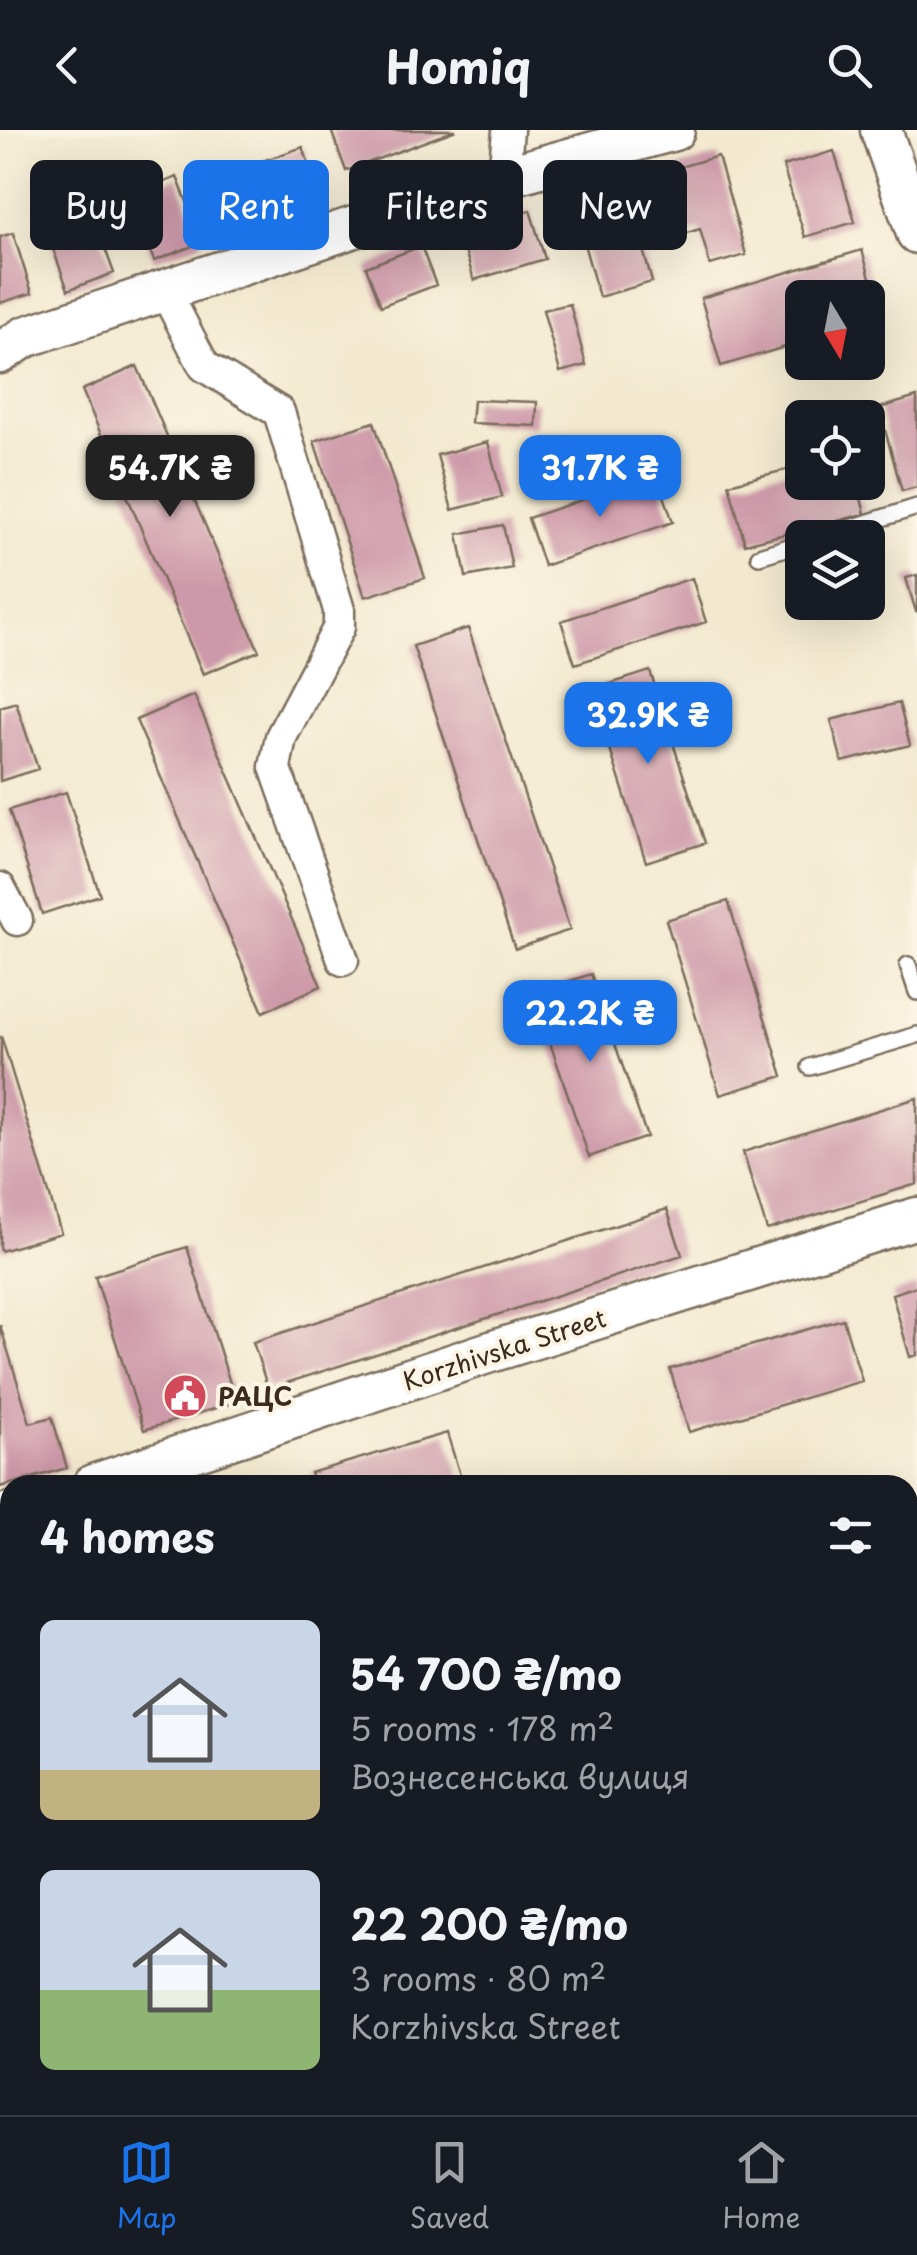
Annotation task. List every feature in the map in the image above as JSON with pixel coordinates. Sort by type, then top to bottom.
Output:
[{"type":"street","points":[[506,160],[508,130]]},
{"type":"street","points":[[523,173],[674,130]]},
{"type":"street","points":[[883,131],[917,233]]},
{"type":"street","points":[[0,354],[25,337],[349,230]]},
{"type":"street","points":[[165,291],[204,366],[279,412],[339,610],[339,626],[281,737],[276,767],[343,960]]},
{"type":"street","points":[[0,888],[17,920]]},
{"type":"street","name":"Korzhivska Street","points":[[123,1475],[484,1354],[917,1218]]},
{"type":"lane","points":[[876,520],[917,507]]},
{"type":"lane","points":[[759,556],[785,548]]},
{"type":"lane","points":[[908,966],[917,992]]},
{"type":"lane","points":[[810,1067],[917,1035]]},
{"type":"building","points":[[331,130],[456,130],[376,160],[349,160],[346,171]]},
{"type":"building","points":[[303,147],[307,160],[265,160]]},
{"type":"building","points":[[834,151],[855,222],[805,237],[783,166]]},
{"type":"building","points":[[718,156],[746,255],[710,265],[700,229],[687,233],[687,165]]},
{"type":"building","points":[[177,177],[183,192],[183,250],[154,261],[150,250],[163,250],[163,183]]},
{"type":"building","points":[[530,210],[545,259],[474,280],[465,250],[523,250],[523,212]]},
{"type":"building","points":[[13,233],[32,293],[0,303],[0,237]]},
{"type":"building","points":[[53,250],[106,250],[114,273],[68,290]]},
{"type":"building","points":[[411,250],[423,250],[436,285],[381,306],[366,267]]},
{"type":"building","points":[[586,250],[643,250],[652,282],[599,297]]},
{"type":"building","points":[[862,250],[871,280],[785,280],[785,347],[721,366],[701,298]]},
{"type":"building","points":[[570,304],[586,365],[560,372],[543,310]]},
{"type":"building","points":[[137,366],[259,651],[203,674],[82,390]]},
{"type":"building","points":[[917,397],[917,487],[902,491],[885,430],[885,406]]},
{"type":"building","points":[[473,400],[537,402],[536,426],[471,423]]},
{"type":"building","points":[[374,422],[425,578],[365,597],[314,441]]},
{"type":"building","points":[[488,442],[502,497],[452,510],[437,455]]},
{"type":"building","points":[[785,470],[785,500],[862,500],[865,514],[841,520],[785,520],[785,534],[745,544],[729,484]]},
{"type":"building","points":[[657,475],[673,522],[544,566],[528,518]]},
{"type":"building","points":[[503,525],[512,568],[466,577],[458,534]]},
{"type":"building","points":[[917,575],[917,612],[916,612],[906,578]]},
{"type":"building","points":[[692,578],[706,622],[575,664],[561,621]]},
{"type":"building","points":[[468,628],[570,930],[515,949],[413,646]]},
{"type":"building","points":[[650,671],[705,843],[646,862],[591,690]]},
{"type":"building","points":[[194,695],[321,986],[263,1012],[136,720]]},
{"type":"building","points":[[16,702],[38,769],[0,781],[0,707]]},
{"type":"building","points":[[899,703],[910,745],[842,762],[831,720]]},
{"type":"building","points":[[66,792],[100,895],[42,914],[9,810]]},
{"type":"building","points":[[728,901],[783,1076],[720,1095],[666,920]]},
{"type":"building","points":[[591,974],[647,1137],[589,1157],[533,993]]},
{"type":"building","points":[[1,1036],[61,1233],[1,1251],[0,1247]]},
{"type":"building","points":[[917,1098],[917,1184],[767,1230],[743,1152]]},
{"type":"building","points":[[667,1209],[682,1255],[268,1389],[253,1342]]},
{"type":"building","points":[[187,1247],[236,1402],[144,1430],[95,1276]]},
{"type":"building","points":[[917,1286],[917,1355],[910,1357],[892,1294]]},
{"type":"building","points":[[843,1319],[862,1381],[689,1432],[670,1369]]},
{"type":"building","points":[[0,1325],[30,1423],[52,1417],[67,1468],[42,1475],[0,1475]]},
{"type":"building","points":[[447,1433],[460,1475],[311,1475]]},
{"type":"place","name":"РАЦС","points":[[185,1396]]}]
